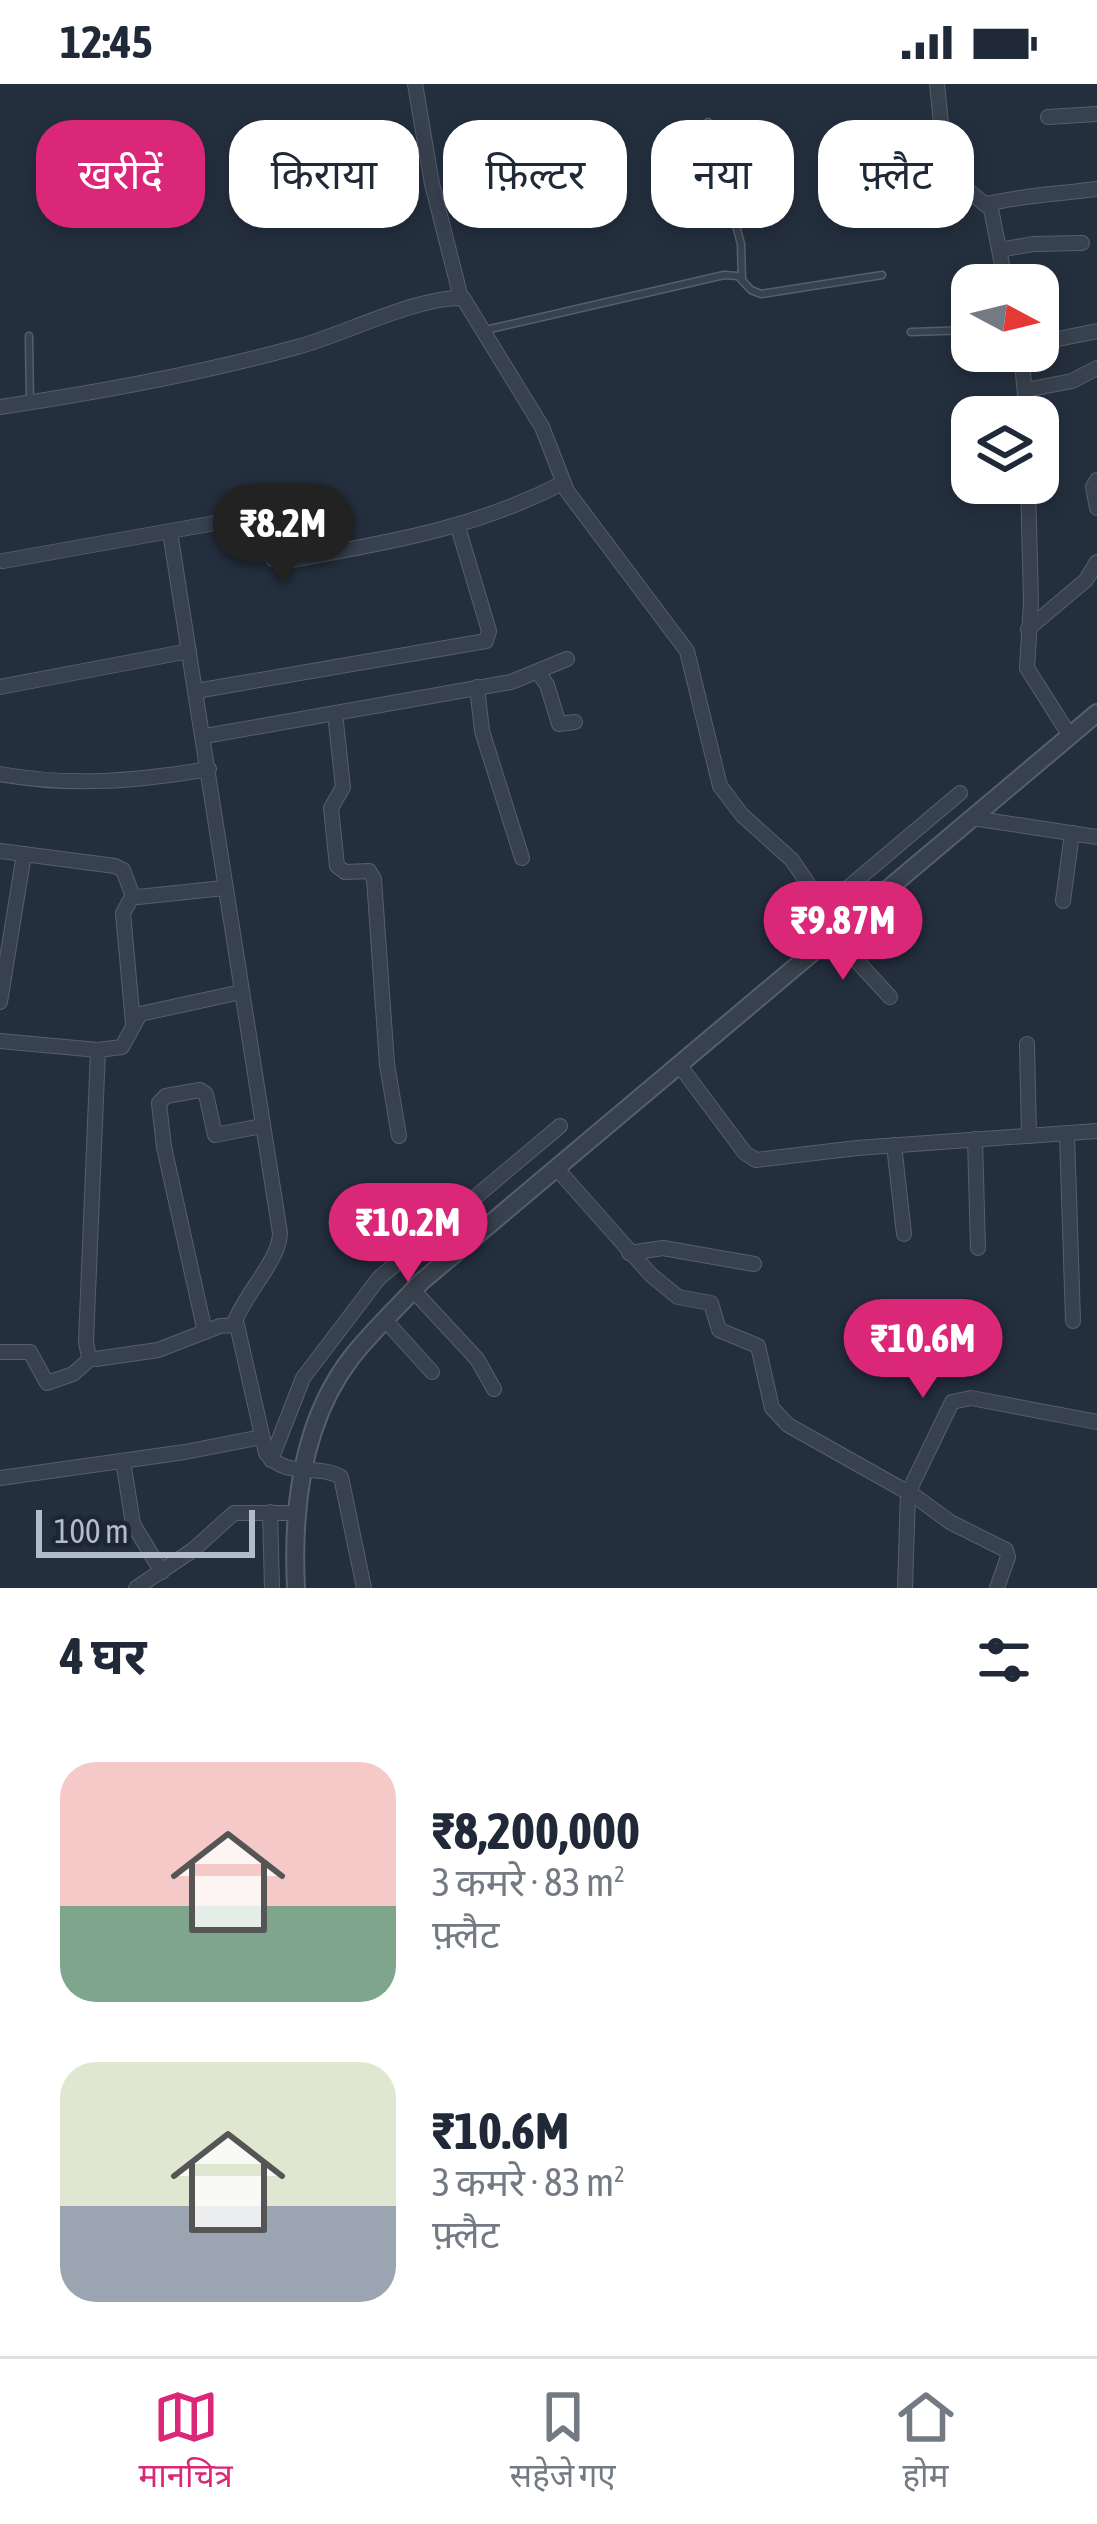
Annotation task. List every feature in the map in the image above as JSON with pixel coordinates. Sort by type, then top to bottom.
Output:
[{"type":"street","points":[[415,84],[432,184],[461,298],[542,427],[563,483],[687,651],[720,786],[742,815],[792,860],[836,933],[890,997]]},
{"type":"street","points":[[937,84],[946,173],[987,204],[994,216],[1002,264]]},
{"type":"street","points":[[1048,117],[1097,114]]},
{"type":"street","points":[[987,204],[1036,193],[1097,190]]},
{"type":"street","points":[[1000,250],[1082,243]]},
{"type":"street","points":[[0,407],[120,389],[297,347],[461,298]]},
{"type":"street","points":[[1059,339],[1097,331]]},
{"type":"street","points":[[1026,390],[1072,382],[1097,368]]},
{"type":"street","points":[[1024,372],[1026,396]]},
{"type":"street","points":[[1097,480],[1093,487],[1097,508]]},
{"type":"street","points":[[3,562],[254,516],[262,522],[273,559],[280,562],[458,527],[509,510],[563,483]]},
{"type":"street","points":[[1029,504],[1027,668],[1063,726]]},
{"type":"street","points":[[196,691],[486,641],[489,631],[458,527]]},
{"type":"street","points":[[170,532],[280,1246],[244,1299],[234,1324]]},
{"type":"street","points":[[1028,629],[1086,580],[1097,562]]},
{"type":"street","points":[[0,687],[189,651]]},
{"type":"street","points":[[205,736],[511,682],[567,659]]},
{"type":"street","points":[[538,672],[559,724],[575,722]]},
{"type":"street","points":[[477,687],[482,731],[522,859]]},
{"type":"street","points":[[335,712],[343,787],[332,808],[337,866],[345,872],[369,871],[374,879],[387,1064],[399,1136]]},
{"type":"street","points":[[289,1467],[310,1439],[331,1389],[413,1290],[972,818],[1063,726],[1097,713]]},
{"type":"street","points":[[0,774],[109,784],[209,769]]},
{"type":"street","points":[[825,908],[961,793]]},
{"type":"street","points":[[972,818],[1097,837]]},
{"type":"street","points":[[1064,901],[1072,833]]},
{"type":"street","points":[[0,851],[119,867],[134,895]]},
{"type":"street","points":[[0,1002],[24,854]]},
{"type":"street","points":[[134,895],[224,888]]},
{"type":"street","points":[[133,1023],[123,913],[134,895]]},
{"type":"street","points":[[0,1041],[98,1050],[122,1047],[140,1013],[241,992]]},
{"type":"street","points":[[1027,1044],[1029,1136]]},
{"type":"street","points":[[91,1358],[86,1342],[98,1050]]},
{"type":"street","points":[[680,1066],[745,1154],[756,1160],[1097,1131]]},
{"type":"street","points":[[206,1332],[164,1147],[159,1103],[166,1096],[200,1090],[206,1094],[217,1136],[262,1126]]},
{"type":"street","points":[[272,1588],[303,1378],[379,1278],[560,1126]]},
{"type":"street","points":[[1067,1134],[1073,1321]]},
{"type":"street","points":[[975,1139],[977,1247]]},
{"type":"street","points":[[894,1145],[904,1234]]},
{"type":"street","points":[[558,1170],[629,1253],[675,1295],[714,1305],[719,1330],[758,1346],[772,1408],[788,1425],[1006,1550],[997,1588]]},
{"type":"street","points":[[629,1253],[663,1248],[754,1264]]},
{"type":"street","points":[[413,1290],[477,1359],[494,1389]]},
{"type":"street","points":[[385,1320],[432,1372]]},
{"type":"street","points":[[0,1352],[30,1352],[47,1383],[73,1374],[91,1358],[158,1350],[234,1324]]},
{"type":"street","points":[[234,1324],[242,1336],[262,1437],[289,1467],[341,1477],[364,1588]]},
{"type":"street","points":[[905,1588],[908,1492],[945,1411],[959,1399],[1097,1422]]},
{"type":"street","points":[[0,1478],[262,1437]]},
{"type":"street","points":[[123,1461],[134,1523],[162,1572]]},
{"type":"street","points":[[136,1588],[234,1513],[283,1513]]},
{"type":"street","points":[[283,1513],[296,1588]]},
{"type":"lane","points":[[737,228],[742,280]]},
{"type":"lane","points":[[483,331],[724,275],[742,280],[761,294],[882,275]]},
{"type":"lane","points":[[911,332],[951,331]]},
{"type":"lane","points":[[29,335],[30,403]]}]
